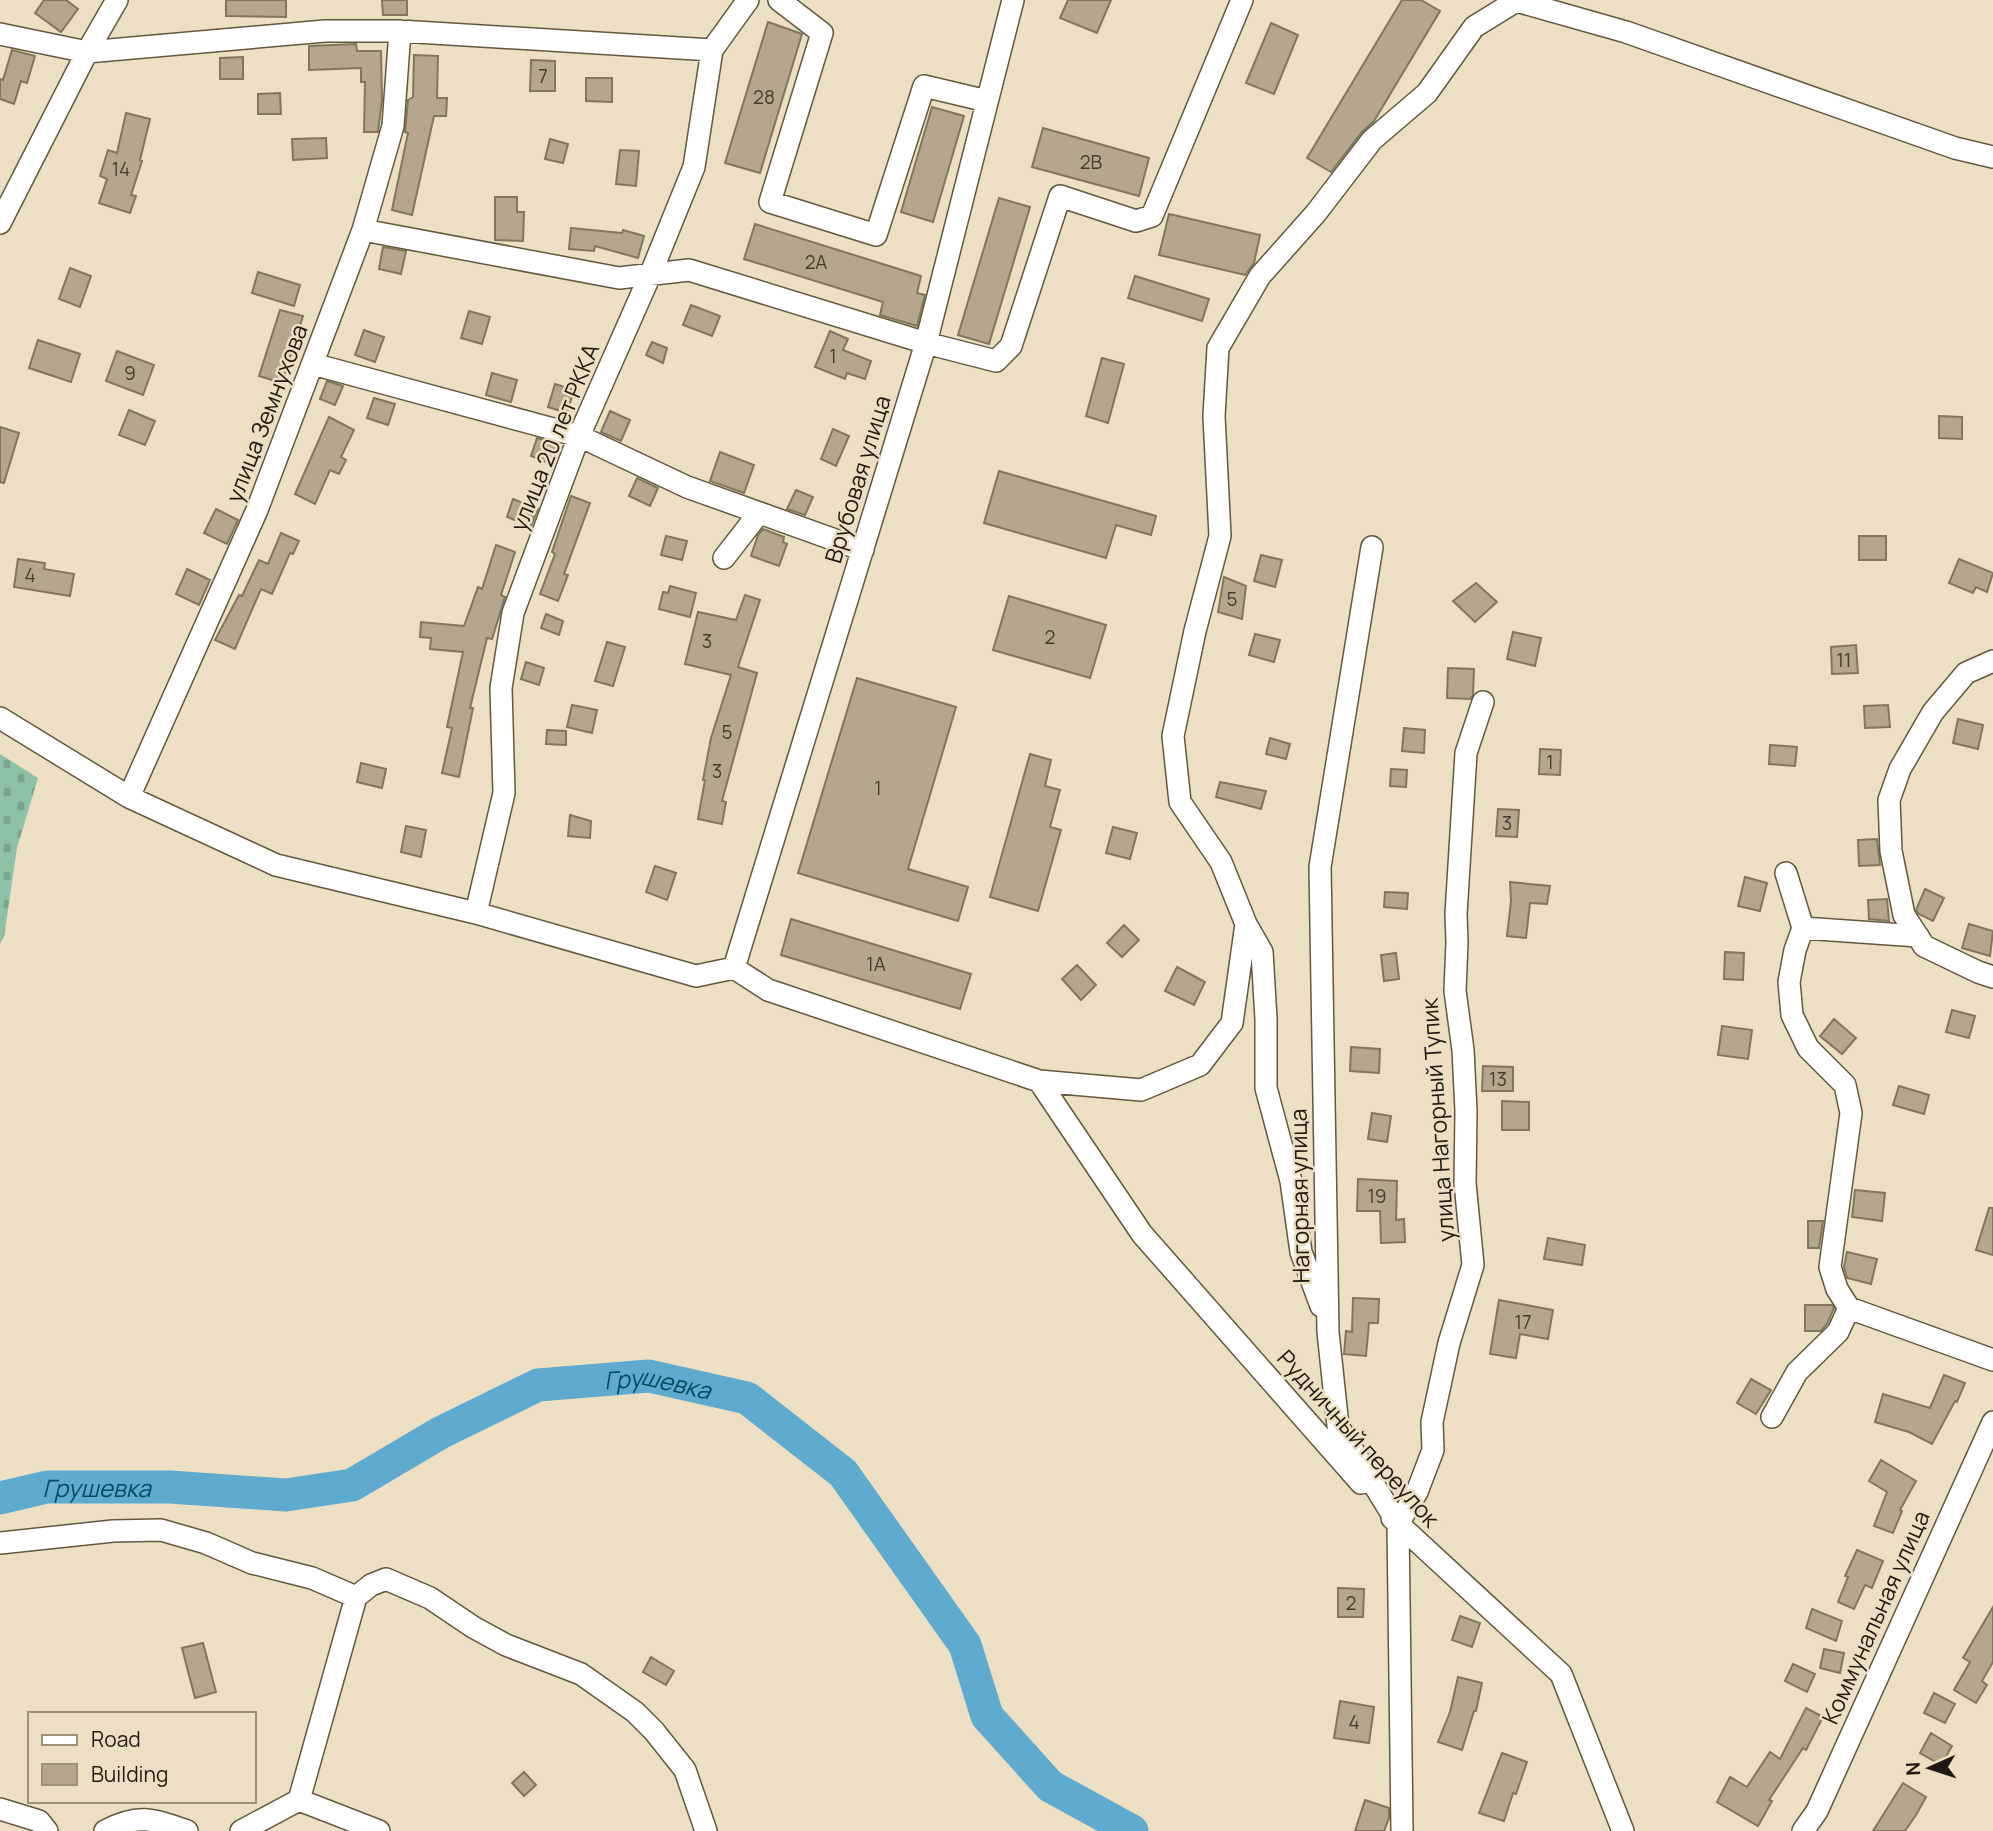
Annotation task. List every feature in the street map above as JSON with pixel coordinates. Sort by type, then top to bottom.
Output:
[{"type":"street","points":[[0,223],[87,52],[117,0]]},
{"type":"street","name":"улица 20 лет РККА","points":[[476,913],[504,793],[501,688],[513,613],[579,436],[651,273],[694,167],[712,50],[748,0]]},
{"type":"street","points":[[779,0],[822,33],[770,202],[876,235],[924,86],[987,102]]},
{"type":"street","name":"Врубовая улица","points":[[734,968],[926,343],[1013,0]]},
{"type":"street","points":[[363,230],[619,278],[689,270],[926,343],[996,361],[1011,346],[1060,195],[1136,221],[1152,216],[1242,0]]},
{"type":"street","points":[[1328,1332],[1319,1297],[1301,1252],[1292,1181],[1266,1088],[1262,952],[1246,924],[1221,862],[1180,802],[1173,736],[1195,631],[1220,536],[1214,416],[1218,348],[1260,276],[1316,213],[1372,140],[1427,93],[1474,27],[1515,1],[1626,32],[1955,148],[1993,156]]},
{"type":"street","points":[[0,34],[87,52],[325,31],[400,31],[712,50]]},
{"type":"street","name":"улица Земнухова","points":[[128,797],[257,510],[363,230],[393,126],[400,31]]},
{"type":"street","points":[[313,365],[579,436],[687,486],[863,550]]},
{"type":"street","points":[[724,558],[759,513]]},
{"type":"street","name":"Нагорная улица","points":[[1372,547],[1320,867],[1328,1332],[1338,1426],[1398,1524]]},
{"type":"street","points":[[1993,661],[1966,673],[1933,712],[1900,769],[1889,800],[1891,851],[1904,915],[1924,946],[1993,977]]},
{"type":"street","name":"улица Нагорный Тупик","points":[[1398,1524],[1417,1492],[1433,1450],[1432,1422],[1449,1343],[1473,1265],[1465,1183],[1463,1050],[1455,991],[1456,914],[1466,753],[1483,702]]},
{"type":"street","points":[[0,718],[128,797],[276,865],[476,913],[696,976],[734,968],[768,990],[1039,1081],[1141,1090],[1200,1065],[1231,1023],[1246,924]]},
{"type":"street","points":[[1786,873],[1803,928],[1788,982],[1792,1015],[1808,1048],[1845,1085],[1851,1113],[1830,1267],[1837,1289],[1849,1308],[1993,1360]]},
{"type":"street","points":[[1803,928],[1918,936]]},
{"type":"street","name":"Рудничный переулок","points":[[1039,1081],[1142,1234],[1398,1524],[1561,1674],[1623,1831]]},
{"type":"street","points":[[1772,1417],[1797,1372],[1838,1332],[1849,1308]]},
{"type":"street","name":"Коммунальная улица","points":[[1803,1831],[1816,1811],[1993,1422]]},
{"type":"street","points":[[1398,1524],[1402,1831]]},
{"type":"street","points":[[0,1543],[113,1531],[161,1530],[206,1543],[252,1563],[312,1578],[356,1597]]},
{"type":"street","points":[[241,1831],[299,1800],[356,1597],[371,1585],[386,1579],[429,1598],[506,1645],[581,1674],[635,1712],[685,1770],[706,1831]]},
{"type":"street","points":[[299,1800],[379,1831]]},
{"type":"street","points":[[0,1808],[39,1821],[47,1831]]},
{"type":"street","points":[[113,1827],[152,1818],[187,1831]]},
{"type":"green space","points":[[0,754],[38,778],[17,848],[4,937],[0,944]]},
{"type":"building","points":[[44,0],[66,0],[78,9],[61,32],[35,13]]},
{"type":"building","points":[[226,0],[286,0],[286,17],[226,16]]},
{"type":"building","points":[[382,0],[407,0],[407,15],[383,15]]},
{"type":"building","points":[[1068,0],[1111,0],[1097,33],[1060,18]]},
{"type":"building","points":[[1402,0],[1421,0],[1440,11],[1374,121],[1331,172],[1307,158]]},
{"type":"building","points":[[768,22],[802,34],[760,173],[725,163]]},
{"type":"building","points":[[1271,23],[1298,35],[1274,94],[1246,83]]},
{"type":"building","points":[[356,44],[357,51],[381,51],[382,100],[378,132],[364,132],[365,82],[361,82],[361,68],[309,70],[309,46]]},
{"type":"building","points":[[12,50],[35,56],[27,83],[21,81],[14,104],[0,99],[0,79],[3,80]]},
{"type":"building","points":[[414,55],[438,56],[437,98],[447,98],[446,116],[434,116],[412,215],[392,210],[408,133],[405,132],[408,100],[413,97]]},
{"type":"building","points":[[243,57],[243,79],[220,79],[220,58]]},
{"type":"building","points":[[531,60],[555,61],[555,91],[530,91]]},
{"type":"building","points":[[586,78],[612,78],[612,102],[586,101]]},
{"type":"building","points":[[280,93],[281,114],[258,114],[258,94]]},
{"type":"building","points":[[932,107],[964,116],[933,222],[901,212]]},
{"type":"building","points":[[126,113],[150,119],[140,160],[142,161],[131,195],[136,196],[130,213],[99,203],[107,179],[100,176],[108,150],[117,153]]},
{"type":"building","points":[[1043,128],[1149,158],[1139,196],[1032,167]]},
{"type":"building","points":[[326,138],[327,158],[293,160],[292,139]]},
{"type":"building","points":[[550,139],[568,144],[563,163],[545,159]]},
{"type":"building","points":[[620,150],[639,151],[636,186],[616,184]]},
{"type":"building","points":[[495,197],[517,197],[517,212],[524,212],[523,241],[495,240]]},
{"type":"building","points":[[999,198],[1030,207],[989,344],[958,335]]},
{"type":"building","points":[[1169,214],[1260,235],[1254,263],[1245,275],[1159,255]]},
{"type":"building","points":[[755,224],[921,276],[917,293],[925,295],[917,326],[880,315],[883,302],[744,259]]},
{"type":"building","points":[[571,228],[622,233],[623,230],[644,236],[638,258],[595,246],[594,251],[569,249]]},
{"type":"building","points":[[383,247],[406,251],[401,274],[379,269]]},
{"type":"building","points":[[70,268],[91,276],[80,307],[59,299]]},
{"type":"building","points":[[258,272],[300,285],[294,306],[252,293]]},
{"type":"building","points":[[1135,276],[1209,299],[1202,321],[1128,298]]},
{"type":"building","points":[[691,305],[720,316],[712,336],[683,325]]},
{"type":"building","points":[[280,310],[303,316],[282,383],[259,376]]},
{"type":"building","points":[[469,311],[490,317],[482,344],[461,338]]},
{"type":"building","points":[[364,330],[384,337],[375,362],[355,355]]},
{"type":"building","points":[[830,331],[848,339],[843,350],[871,361],[865,379],[847,373],[845,379],[815,367]]},
{"type":"building","points":[[38,340],[80,354],[71,382],[29,368]]},
{"type":"building","points":[[652,342],[667,348],[663,363],[646,355]]},
{"type":"building","points":[[117,351],[154,365],[143,395],[106,381]]},
{"type":"building","points":[[1102,358],[1124,364],[1108,423],[1086,416]]},
{"type":"building","points":[[492,373],[517,380],[511,402],[486,395]]},
{"type":"building","points":[[327,381],[343,386],[335,405],[320,399]]},
{"type":"building","points":[[555,384],[574,390],[567,413],[548,407]]},
{"type":"building","points":[[374,398],[395,404],[388,425],[367,418]]},
{"type":"building","points":[[129,410],[155,421],[145,445],[119,435]]},
{"type":"building","points":[[610,411],[630,420],[621,441],[601,432]]},
{"type":"building","points":[[1939,416],[1962,417],[1962,439],[1939,438]]},
{"type":"building","points":[[329,417],[354,430],[341,457],[346,460],[339,474],[330,470],[315,504],[295,494]]},
{"type":"building","points":[[0,427],[19,433],[4,483],[0,482]]},
{"type":"building","points":[[833,429],[849,436],[836,466],[821,459]]},
{"type":"building","points":[[537,438],[558,444],[551,464],[531,456]]},
{"type":"building","points":[[720,452],[754,465],[744,493],[710,481]]},
{"type":"building","points":[[999,471],[1156,516],[1151,535],[1116,525],[1106,558],[984,523]]},
{"type":"building","points":[[637,478],[658,488],[650,506],[629,496]]},
{"type":"building","points":[[796,490],[813,497],[805,515],[787,509]]},
{"type":"building","points":[[571,496],[590,503],[564,574],[568,575],[558,601],[540,594],[555,554],[552,552]]},
{"type":"building","points":[[513,499],[538,509],[531,526],[507,517]]},
{"type":"building","points":[[216,509],[238,520],[227,544],[204,533]]},
{"type":"building","points":[[763,529],[784,537],[783,542],[787,544],[779,566],[751,556],[758,535]]},
{"type":"building","points":[[281,533],[299,541],[293,554],[290,553],[272,594],[261,589],[235,649],[215,640],[239,595],[242,596],[259,560],[268,564]]},
{"type":"building","points":[[666,536],[687,541],[682,560],[661,555]]},
{"type":"building","points":[[1859,536],[1886,536],[1886,560],[1859,560]]},
{"type":"building","points":[[496,545],[515,552],[501,595],[505,597],[492,639],[487,638],[470,708],[473,708],[459,777],[442,773],[452,728],[447,727],[463,652],[430,649],[431,638],[420,637],[421,622],[464,626],[478,587],[482,589]]},
{"type":"building","points":[[1261,555],[1282,560],[1275,587],[1254,581]]},
{"type":"building","points":[[18,559],[45,563],[44,569],[74,574],[70,596],[14,587]]},
{"type":"building","points":[[1959,559],[1993,573],[1987,592],[1976,587],[1973,593],[1949,583]]},
{"type":"building","points":[[187,569],[210,580],[199,605],[176,594]]},
{"type":"building","points":[[1224,577],[1246,586],[1242,619],[1218,612]]},
{"type":"building","points":[[1476,583],[1497,602],[1475,622],[1453,601]]},
{"type":"building","points":[[670,586],[696,593],[690,617],[659,609],[663,592],[668,593]]},
{"type":"building","points":[[745,595],[760,600],[738,667],[757,673],[722,801],[726,802],[722,824],[698,819],[711,738],[731,675],[685,664],[698,612],[736,620]]},
{"type":"building","points":[[1009,596],[1106,625],[1090,678],[993,650]]},
{"type":"building","points":[[546,614],[563,621],[559,635],[541,628]]},
{"type":"building","points":[[1513,632],[1541,638],[1535,666],[1507,659]]},
{"type":"building","points":[[1255,634],[1280,640],[1274,662],[1249,655]]},
{"type":"building","points":[[607,642],[625,647],[613,686],[595,681]]},
{"type":"building","points":[[1856,645],[1858,673],[1832,674],[1831,647]]},
{"type":"building","points":[[526,662],[544,668],[539,685],[521,679]]},
{"type":"building","points":[[1448,668],[1474,669],[1473,695],[1470,699],[1447,698]]},
{"type":"building","points":[[857,678],[956,707],[908,869],[968,887],[958,921],[798,873]]},
{"type":"building","points":[[572,705],[597,710],[592,733],[567,727]]},
{"type":"building","points":[[1888,705],[1890,727],[1865,728],[1864,706]]},
{"type":"building","points":[[1958,719],[1983,725],[1978,749],[1953,743]]},
{"type":"building","points":[[1404,728],[1425,730],[1424,753],[1402,751]]},
{"type":"building","points":[[547,730],[566,731],[566,745],[546,744]]},
{"type":"building","points":[[1270,738],[1290,744],[1286,759],[1266,754]]},
{"type":"building","points":[[1770,745],[1797,747],[1795,766],[1769,764]]},
{"type":"building","points":[[1540,749],[1561,750],[1560,775],[1539,774]]},
{"type":"building","points":[[1030,754],[1051,760],[1045,786],[1060,790],[1050,827],[1061,830],[1038,911],[990,897]]},
{"type":"building","points":[[361,763],[386,769],[382,788],[357,782]]},
{"type":"building","points":[[1391,769],[1407,770],[1406,787],[1390,786]]},
{"type":"building","points":[[1220,782],[1266,791],[1261,809],[1216,797]]},
{"type":"building","points":[[1498,809],[1519,810],[1517,837],[1496,836]]},
{"type":"building","points":[[570,815],[591,821],[590,838],[568,836]]},
{"type":"building","points":[[406,826],[426,830],[421,857],[401,852]]},
{"type":"building","points":[[1113,827],[1137,833],[1130,859],[1106,853]]},
{"type":"building","points":[[1877,839],[1880,865],[1859,866],[1858,840]]},
{"type":"building","points":[[655,866],[676,873],[667,900],[646,892]]},
{"type":"building","points":[[1745,877],[1767,883],[1760,911],[1738,906]]},
{"type":"building","points":[[1510,882],[1550,886],[1547,904],[1530,903],[1526,938],[1507,936]]},
{"type":"building","points":[[1925,889],[1944,898],[1933,921],[1916,910]]},
{"type":"building","points":[[1385,892],[1408,893],[1407,909],[1384,907]]},
{"type":"building","points":[[1887,899],[1889,921],[1869,919],[1868,900]]},
{"type":"building","points":[[791,919],[971,974],[960,1009],[781,955]]},
{"type":"building","points":[[1969,924],[1993,931],[1990,956],[1962,948]]},
{"type":"building","points":[[1124,925],[1139,940],[1122,957],[1107,943]]},
{"type":"building","points":[[1725,952],[1744,953],[1743,980],[1724,979]]},
{"type":"building","points":[[1396,953],[1399,979],[1384,981],[1381,955]]},
{"type":"building","points":[[1077,965],[1096,985],[1081,1000],[1062,979]]},
{"type":"building","points":[[1177,967],[1205,982],[1194,1005],[1165,991]]},
{"type":"building","points":[[1952,1010],[1975,1016],[1969,1038],[1946,1032]]},
{"type":"building","points":[[1834,1019],[1856,1038],[1842,1054],[1820,1036]]},
{"type":"building","points":[[1722,1026],[1752,1030],[1748,1059],[1718,1055]]},
{"type":"building","points":[[1351,1047],[1380,1049],[1379,1073],[1350,1071]]},
{"type":"building","points":[[1483,1066],[1513,1067],[1513,1091],[1482,1091]]},
{"type":"building","points":[[1899,1086],[1929,1095],[1924,1114],[1893,1105]]},
{"type":"building","points":[[1502,1101],[1529,1102],[1529,1130],[1502,1130]]},
{"type":"building","points":[[1372,1113],[1391,1116],[1387,1142],[1368,1139]]},
{"type":"building","points":[[1358,1179],[1397,1181],[1396,1220],[1404,1219],[1405,1242],[1381,1243],[1380,1211],[1357,1211]]},
{"type":"building","points":[[1855,1190],[1885,1193],[1882,1221],[1852,1217]]},
{"type":"building","points":[[1989,1208],[1993,1208],[1993,1255],[1976,1250]]},
{"type":"building","points":[[1808,1221],[1823,1221],[1819,1248],[1808,1248]]},
{"type":"building","points":[[1548,1238],[1585,1245],[1582,1265],[1544,1259]]},
{"type":"building","points":[[1847,1252],[1877,1259],[1871,1284],[1847,1278],[1844,1267]]},
{"type":"building","points":[[1353,1298],[1379,1299],[1378,1323],[1369,1323],[1366,1356],[1344,1354],[1346,1331],[1352,1332]]},
{"type":"building","points":[[1499,1300],[1553,1310],[1548,1339],[1520,1334],[1516,1358],[1490,1354]]},
{"type":"building","points":[[1805,1305],[1832,1305],[1834,1308],[1821,1331],[1805,1331]]},
{"type":"building","points":[[1944,1375],[1965,1383],[1932,1444],[1909,1432],[1875,1422],[1883,1394],[1930,1408]]},
{"type":"building","points":[[1751,1379],[1771,1390],[1756,1414],[1737,1403]]},
{"type":"building","points":[[1881,1460],[1916,1481],[1900,1510],[1902,1511],[1893,1533],[1874,1526],[1887,1492],[1869,1481]]},
{"type":"building","points":[[1857,1550],[1883,1561],[1872,1588],[1865,1585],[1854,1609],[1838,1602],[1848,1577],[1845,1576]]},
{"type":"building","points":[[1338,1588],[1364,1589],[1363,1617],[1338,1617]]},
{"type":"building","points":[[1993,1607],[1993,1662],[1982,1681],[1987,1685],[1976,1703],[1954,1690],[1970,1662],[1963,1658]]},
{"type":"building","points":[[1812,1609],[1842,1621],[1836,1641],[1806,1628]]},
{"type":"building","points":[[1460,1616],[1480,1623],[1472,1647],[1452,1640]]},
{"type":"building","points":[[203,1643],[216,1692],[195,1698],[182,1648]]},
{"type":"building","points":[[1824,1649],[1844,1653],[1840,1673],[1820,1668]]},
{"type":"building","points":[[651,1657],[674,1671],[666,1685],[643,1672]]},
{"type":"building","points":[[1793,1664],[1815,1674],[1807,1692],[1785,1681]]},
{"type":"building","points":[[1458,1677],[1482,1683],[1476,1711],[1462,1750],[1438,1742],[1450,1712]]},
{"type":"building","points":[[1934,1693],[1955,1704],[1945,1723],[1924,1713]]},
{"type":"building","points":[[1340,1701],[1374,1707],[1369,1743],[1334,1738]]},
{"type":"building","points":[[1806,1708],[1823,1717],[1806,1750],[1803,1748],[1769,1800],[1772,1801],[1758,1826],[1717,1802],[1730,1777],[1747,1787],[1770,1752],[1780,1759]]},
{"type":"building","points":[[1931,1733],[1952,1746],[1941,1765],[1920,1753]]},
{"type":"building","points":[[1502,1753],[1527,1762],[1504,1821],[1479,1813]]},
{"type":"building","points":[[524,1772],[536,1785],[524,1796],[512,1783]]},
{"type":"building","points":[[1903,1783],[1926,1797],[1916,1815],[1905,1831],[1873,1831]]},
{"type":"building","points":[[1365,1800],[1389,1808],[1389,1818],[1384,1831],[1355,1831]]},
{"type":"waterway","name":"Грушевка","points":[[0,1498],[47,1487],[170,1487],[286,1495],[352,1485],[440,1433],[538,1385],[649,1376],[747,1398],[843,1473],[965,1645],[987,1716],[1050,1786],[1132,1831]]}]
